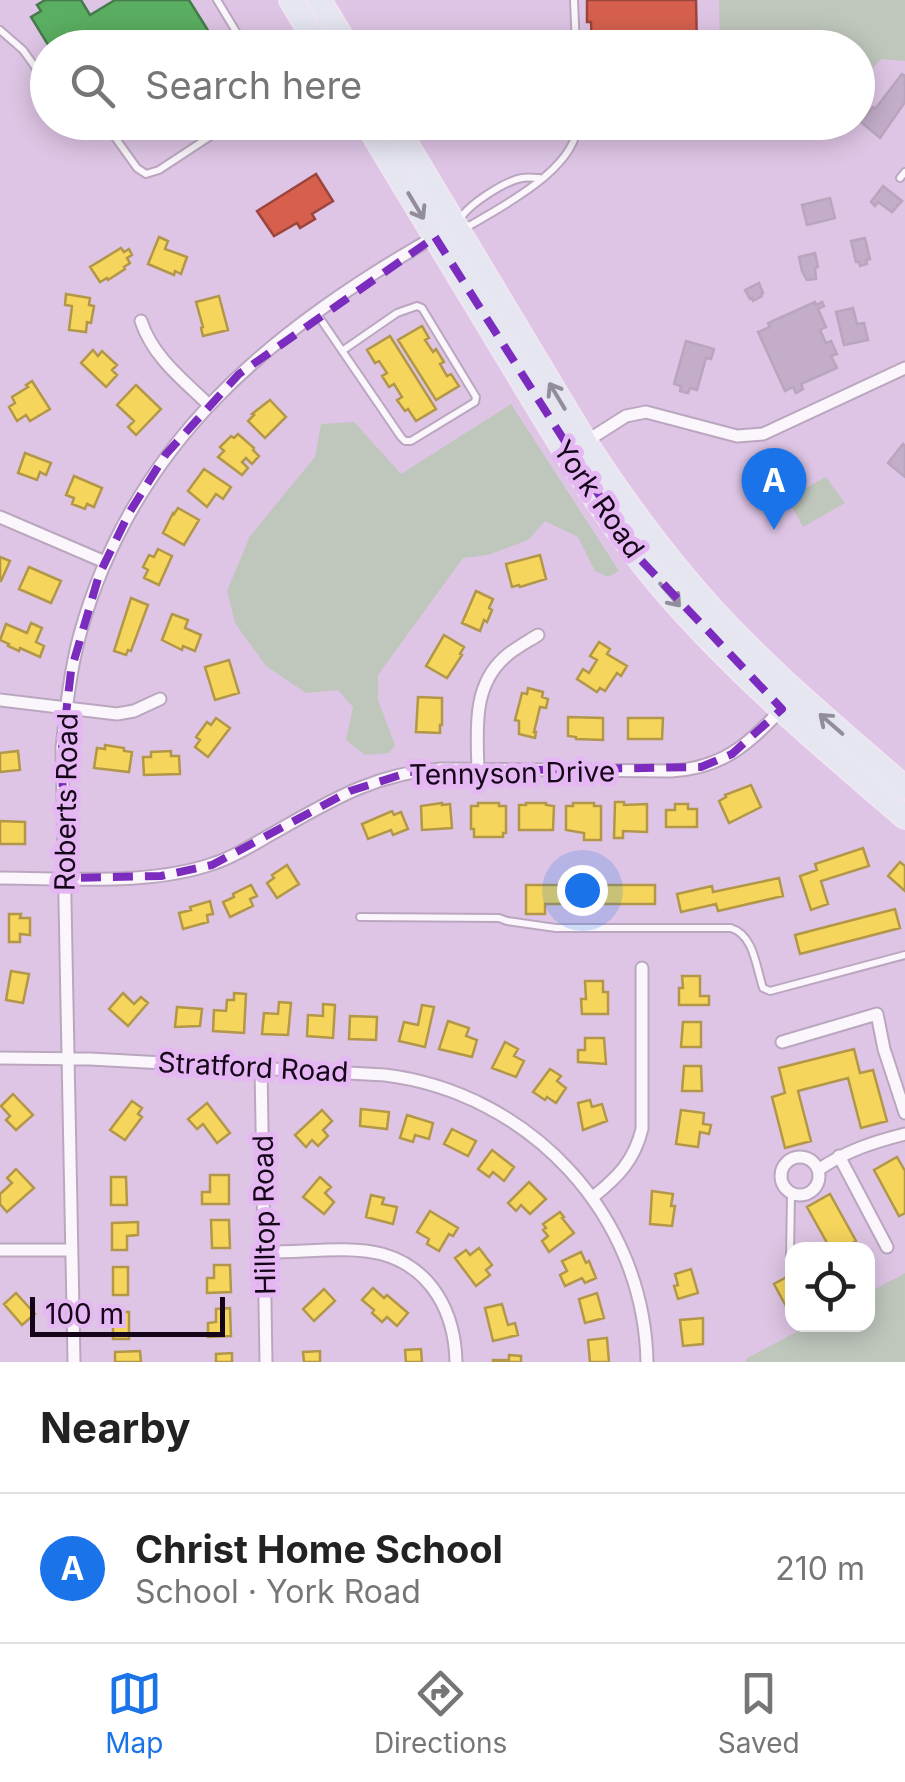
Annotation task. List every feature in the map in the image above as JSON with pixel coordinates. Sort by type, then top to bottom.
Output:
[{"type":"highway","points":[[292,0],[310,30]]},
{"type":"highway","points":[[320,0],[338,30]]},
{"type":"highway","name":"York Road","points":[[379,140],[653,539],[718,616],[809,704],[905,788]]},
{"type":"highway","name":"York Road","points":[[402,140],[445,232],[565,452],[639,558],[686,614],[782,709],[905,817]]},
{"type":"street","name":"Roberts Road","points":[[74,1362],[62,748],[79,638],[105,562],[129,512],[150,477],[208,404],[262,355],[317,314],[445,232]]},
{"type":"street","points":[[142,320],[161,358],[208,404]]},
{"type":"street","points":[[585,442],[626,416],[646,412],[737,436],[764,434],[905,368]]},
{"type":"street","points":[[0,517],[105,562]]},
{"type":"street","points":[[478,770],[477,716],[484,686],[508,654],[538,634]]},
{"type":"street","points":[[0,700],[117,714],[134,711],[160,698]]},
{"type":"street","name":"Tennyson Drive","points":[[0,878],[143,878],[195,870],[228,859],[350,790],[379,779],[425,770],[671,771],[701,767],[732,754],[753,739],[782,709]]},
{"type":"street","points":[[593,1197],[629,1163],[642,1129],[642,968]]},
{"type":"street","points":[[782,1042],[877,1014],[905,1113]]},
{"type":"street","name":"Stratford Road","points":[[0,1058],[68,1058],[402,1077],[467,1096],[526,1129],[554,1152],[593,1197],[628,1261],[640,1306],[646,1362]]},
{"type":"street","name":"Hilltop Road","points":[[261,1068],[266,1362]]},
{"type":"street","points":[[818,1170],[867,1144],[905,1134]]},
{"type":"street","points":[[839,1156],[887,1247]]},
{"type":"street","points":[[804,1157],[815,1164],[818,1183],[804,1196],[791,1194],[782,1185],[780,1172],[786,1162],[804,1157]]},
{"type":"street","points":[[0,1250],[72,1250]]},
{"type":"street","points":[[264,1252],[361,1251],[401,1262],[423,1277],[441,1299],[456,1340],[456,1362]]},
{"type":"lane","points":[[217,0],[235,30]]},
{"type":"lane","points":[[574,0],[575,30]]},
{"type":"lane","points":[[0,30],[30,61]]},
{"type":"lane","points":[[117,140],[146,174],[204,140]]},
{"type":"lane","points":[[445,232],[471,225],[522,194],[552,171],[575,140]]},
{"type":"lane","points":[[445,232],[466,209],[508,183],[540,178]]},
{"type":"lane","points":[[317,314],[342,351],[405,441],[475,402],[476,397],[422,308],[416,306],[398,313],[342,351]]},
{"type":"lane","points":[[360,918],[499,918],[556,928],[731,928],[741,931],[749,942],[762,988],[770,991],[905,955]]},
{"type":"lane","points":[[790,1242],[791,1194]]},
{"type":"highlighted area","points":[[435,237],[639,558],[782,709],[732,754],[701,767],[410,772],[350,791],[212,865],[161,876],[64,878],[62,748],[71,671],[99,575],[129,513],[166,454],[239,374]]},
{"type":"shaded area","points":[[719,0],[905,0],[905,61],[882,59],[875,65],[875,30],[720,30]]},
{"type":"shaded area","points":[[511,404],[619,571],[608,577],[595,571],[578,537],[545,521],[528,540],[488,555],[463,558],[378,675],[378,700],[395,745],[389,753],[365,755],[346,740],[353,707],[338,690],[306,693],[266,666],[235,623],[227,591],[250,536],[315,457],[321,424],[354,422],[401,474]]},
{"type":"shaded area","points":[[826,477],[845,503],[803,527],[787,498]]},
{"type":"shaded area","points":[[905,1273],[905,1362],[746,1362],[796,1332],[875,1332],[875,1289]]},
{"type":"building: Homes","points":[[159,237],[168,241],[165,249],[187,257],[181,274],[148,264]]},
{"type":"building: Homes","points":[[121,248],[124,252],[129,249],[130,263],[100,282],[90,267]]},
{"type":"building: Homes","points":[[66,294],[90,298],[89,305],[94,306],[86,332],[69,330],[72,306],[65,305]]},
{"type":"building: Homes","points":[[219,296],[228,330],[203,336],[196,302]]},
{"type":"building: Homes","points":[[422,326],[429,338],[425,340],[444,362],[440,364],[447,376],[451,374],[459,386],[436,400],[398,340]]},
{"type":"building: Homes","points":[[390,336],[436,409],[416,421],[397,400],[402,397],[394,384],[389,387],[382,376],[387,373],[367,350]]},
{"type":"building: Homes","points":[[93,350],[98,356],[102,351],[117,365],[112,370],[117,375],[106,387],[81,363]]},
{"type":"building: Homes","points":[[32,381],[50,409],[30,421],[26,415],[17,421],[9,407],[15,403],[12,397]]},
{"type":"building: Homes","points":[[136,385],[161,409],[136,435],[128,427],[134,421],[117,405]]},
{"type":"building: Homes","points":[[270,400],[286,417],[265,438],[248,421]]},
{"type":"building: Homes","points":[[238,434],[259,456],[252,464],[246,458],[242,462],[248,468],[242,475],[218,457],[224,451],[220,447]]},
{"type":"building: Homes","points":[[25,453],[51,463],[46,475],[40,472],[37,480],[18,473]]},
{"type":"building: Homes","points":[[204,469],[231,487],[223,499],[216,494],[207,507],[188,491]]},
{"type":"building: Homes","points":[[74,476],[102,488],[94,507],[87,504],[85,509],[72,504],[74,498],[66,495]]},
{"type":"building: Homes","points":[[178,508],[199,520],[184,545],[163,533]]},
{"type":"building: Homes","points":[[158,549],[172,556],[159,585],[144,578],[148,570],[143,567],[149,555],[154,557]]},
{"type":"building: Homes","points":[[540,555],[546,579],[512,587],[506,564]]},
{"type":"building: Homes","points":[[0,557],[10,561],[1,581],[0,581]]},
{"type":"building: Homes","points":[[29,567],[61,581],[51,603],[19,589]]},
{"type":"building: Homes","points":[[476,591],[493,599],[489,608],[492,610],[480,631],[462,623]]},
{"type":"building: Homes","points":[[131,598],[148,605],[126,655],[114,651]]},
{"type":"building: Homes","points":[[172,614],[188,620],[185,628],[201,635],[195,651],[183,646],[182,650],[162,640]]},
{"type":"building: Homes","points":[[31,623],[42,628],[36,642],[44,646],[40,657],[0,640],[6,624],[27,633]]},
{"type":"building: Homes","points":[[444,635],[464,647],[447,678],[426,666]]},
{"type":"building: Homes","points":[[599,642],[610,649],[607,654],[627,666],[605,691],[600,688],[597,692],[577,679],[583,669],[589,673],[597,660],[590,656]]},
{"type":"building: Homes","points":[[229,660],[239,693],[215,700],[205,667]]},
{"type":"building: Homes","points":[[528,688],[543,692],[542,697],[548,699],[546,708],[540,707],[535,738],[519,734],[519,721],[515,720],[522,693],[527,694]]},
{"type":"building: Homes","points":[[418,697],[442,698],[440,733],[416,732]]},
{"type":"building: Homes","points":[[568,717],[603,718],[603,740],[568,736]]},
{"type":"building: Homes","points":[[216,718],[230,728],[208,757],[195,747],[200,740],[196,737],[207,722],[211,725]]},
{"type":"building: Homes","points":[[628,718],[663,718],[662,739],[628,739]]},
{"type":"building: Homes","points":[[105,745],[132,752],[129,772],[94,768],[97,748],[105,749]]},
{"type":"building: Homes","points":[[18,751],[20,770],[0,772],[0,753]]},
{"type":"building: Homes","points":[[171,751],[171,756],[179,756],[180,774],[144,775],[143,757],[151,757],[151,752]]},
{"type":"building: Homes","points":[[751,785],[761,807],[729,823],[719,801]]},
{"type":"building: Homes","points":[[615,802],[647,804],[647,832],[623,831],[623,838],[614,838]]},
{"type":"building: Homes","points":[[450,804],[452,828],[422,830],[421,806]]},
{"type":"building: Homes","points":[[675,804],[697,809],[697,827],[666,827],[666,810],[675,810]]},
{"type":"building: Homes","points":[[519,805],[554,806],[553,830],[519,830]]},
{"type":"building: Homes","points":[[471,806],[506,806],[503,837],[474,837]]},
{"type":"building: Homes","points":[[566,806],[601,806],[601,840],[584,840],[584,833],[566,830]]},
{"type":"building: Homes","points":[[392,811],[394,815],[401,812],[408,829],[393,835],[391,830],[368,839],[362,824]]},
{"type":"building: Homes","points":[[0,821],[25,822],[25,844],[0,844]]},
{"type":"building: Homes","points":[[863,848],[869,866],[821,881],[828,904],[811,910],[800,876],[817,870],[815,864]]},
{"type":"building: Homes","points":[[900,862],[905,866],[905,891],[888,876]]},
{"type":"building: Homes","points":[[287,865],[299,884],[277,898],[267,883]]},
{"type":"building: Homes","points":[[779,878],[783,896],[718,911],[716,904],[681,912],[677,894],[712,886],[713,892]]},
{"type":"building: Homes","points":[[251,885],[257,896],[250,899],[253,906],[230,917],[223,902]]},
{"type":"building: Homes","points":[[526,885],[655,885],[655,904],[545,904],[545,914],[526,914]]},
{"type":"building: Homes","points":[[210,901],[213,914],[207,915],[208,922],[183,929],[179,913]]},
{"type":"building: Homes","points":[[895,909],[900,928],[800,954],[795,935]]},
{"type":"building: Homes","points":[[9,914],[30,918],[30,935],[20,934],[20,942],[9,942]]},
{"type":"building: Homes","points":[[11,971],[29,974],[23,1003],[6,1000]]},
{"type":"building: Homes","points":[[682,976],[700,976],[700,996],[709,996],[709,1005],[679,1005]]},
{"type":"building: Homes","points":[[585,981],[603,981],[603,992],[608,992],[608,1014],[582,1014]]},
{"type":"building: Homes","points":[[123,993],[134,1004],[141,997],[148,1003],[128,1026],[109,1009]]},
{"type":"building: Homes","points":[[234,993],[246,994],[244,1033],[213,1031],[214,1010],[226,1011],[227,1000],[234,1000]]},
{"type":"building: Homes","points":[[279,1002],[291,1003],[288,1035],[262,1034],[264,1013],[278,1014]]},
{"type":"building: Homes","points":[[323,1004],[335,1005],[333,1038],[307,1036],[308,1015],[323,1016]]},
{"type":"building: Homes","points":[[422,1005],[434,1007],[425,1047],[399,1041],[404,1022],[418,1025]]},
{"type":"building: Homes","points":[[177,1007],[202,1009],[200,1026],[175,1027]]},
{"type":"building: Homes","points":[[350,1016],[377,1017],[376,1040],[349,1039]]},
{"type":"building: Homes","points":[[448,1021],[469,1028],[466,1036],[477,1040],[472,1057],[439,1049]]},
{"type":"building: Homes","points":[[683,1022],[701,1022],[701,1047],[681,1047]]},
{"type":"building: Homes","points":[[585,1038],[604,1038],[606,1064],[578,1062],[578,1050],[585,1050]]},
{"type":"building: Homes","points":[[505,1042],[518,1049],[514,1056],[524,1061],[516,1077],[492,1068]]},
{"type":"building: Homes","points":[[854,1049],[860,1073],[873,1070],[887,1121],[861,1128],[848,1078],[798,1091],[811,1141],[785,1148],[772,1097],[785,1093],[779,1068]]},
{"type":"building: Homes","points":[[684,1066],[701,1066],[702,1091],[682,1091]]},
{"type":"building: Homes","points":[[550,1069],[561,1076],[557,1081],[566,1088],[556,1103],[533,1092]]},
{"type":"building: Homes","points":[[13,1094],[33,1115],[16,1130],[6,1120],[10,1116],[1,1106]]},
{"type":"building: Homes","points":[[590,1100],[592,1107],[602,1104],[607,1121],[583,1130],[578,1103]]},
{"type":"building: Homes","points":[[132,1101],[142,1108],[138,1114],[142,1117],[125,1140],[110,1130]]},
{"type":"building: Homes","points":[[207,1103],[230,1133],[217,1143],[203,1124],[197,1129],[188,1119]]},
{"type":"building: Homes","points":[[361,1109],[389,1112],[387,1129],[360,1126]]},
{"type":"building: Homes","points":[[322,1110],[332,1121],[323,1130],[328,1136],[318,1146],[312,1140],[306,1147],[295,1135]]},
{"type":"building: Homes","points":[[681,1110],[704,1113],[703,1124],[711,1125],[709,1134],[700,1132],[698,1147],[676,1144]]},
{"type":"building: Homes","points":[[407,1115],[433,1123],[429,1139],[415,1135],[413,1142],[400,1138]]},
{"type":"building: Homes","points":[[452,1129],[476,1141],[468,1156],[444,1144]]},
{"type":"building: Homes","points":[[492,1150],[514,1167],[504,1181],[493,1172],[489,1177],[478,1169]]},
{"type":"building: Homes","points":[[897,1157],[905,1171],[905,1213],[899,1216],[874,1170]]},
{"type":"building: Homes","points":[[16,1169],[34,1188],[7,1212],[0,1204],[0,1194],[12,1183],[7,1178]]},
{"type":"building: Homes","points":[[210,1175],[229,1175],[229,1204],[202,1204],[202,1192],[210,1192]]},
{"type":"building: Homes","points":[[111,1177],[126,1177],[127,1205],[111,1205]]},
{"type":"building: Homes","points":[[320,1177],[331,1187],[325,1193],[334,1202],[324,1214],[303,1197]]},
{"type":"building: Homes","points":[[529,1182],[546,1199],[530,1214],[521,1205],[516,1211],[508,1203]]},
{"type":"building: Homes","points":[[652,1191],[673,1194],[672,1226],[650,1224]]},
{"type":"building: Homes","points":[[830,1194],[856,1241],[827,1242],[807,1207]]},
{"type":"building: Homes","points":[[371,1195],[384,1198],[382,1204],[397,1207],[393,1224],[366,1217]]},
{"type":"building: Homes","points":[[430,1211],[458,1228],[453,1236],[449,1234],[439,1251],[417,1232]]},
{"type":"building: Homes","points":[[560,1212],[574,1233],[549,1252],[542,1241],[548,1236],[543,1224]]},
{"type":"building: Homes","points":[[211,1220],[229,1220],[230,1248],[212,1248]]},
{"type":"building: Homes","points":[[138,1222],[138,1235],[127,1236],[127,1250],[112,1250],[112,1223]]},
{"type":"building: Homes","points":[[479,1248],[492,1265],[486,1270],[490,1275],[476,1286],[455,1258],[466,1250],[470,1255]]},
{"type":"building: Homes","points":[[581,1252],[596,1278],[585,1283],[582,1278],[565,1286],[560,1275],[567,1271],[562,1261]]},
{"type":"building: Homes","points":[[214,1265],[230,1265],[231,1292],[207,1293],[207,1278],[214,1278]]},
{"type":"building: Homes","points":[[113,1267],[128,1267],[128,1295],[113,1295]]},
{"type":"building: Homes","points":[[691,1269],[698,1293],[678,1299],[675,1274]]},
{"type":"building: Homes","points":[[785,1278],[785,1304],[774,1284]]},
{"type":"building: Homes","points":[[373,1288],[408,1313],[397,1326],[387,1317],[382,1322],[362,1300]]},
{"type":"building: Homes","points":[[324,1289],[335,1301],[314,1321],[303,1309]]},
{"type":"building: Homes","points":[[16,1293],[35,1314],[22,1325],[4,1304]]},
{"type":"building: Homes","points":[[597,1293],[604,1318],[585,1323],[579,1299]]},
{"type":"building: Homes","points":[[502,1304],[508,1325],[515,1323],[518,1335],[493,1341],[485,1308]]},
{"type":"building: Homes","points":[[230,1308],[231,1336],[208,1337],[208,1323],[216,1322],[216,1309]]},
{"type":"building: Homes","points":[[113,1312],[129,1312],[129,1339],[113,1339]]},
{"type":"building: Homes","points":[[703,1318],[703,1344],[683,1346],[680,1320]]},
{"type":"building: Homes","points":[[607,1338],[609,1362],[590,1362],[588,1340]]},
{"type":"building: Homes","points":[[421,1349],[422,1362],[406,1362],[405,1350]]},
{"type":"building: Homes","points":[[140,1351],[141,1362],[115,1362],[115,1352]]},
{"type":"building: Homes","points":[[320,1351],[320,1362],[304,1362],[303,1352]]},
{"type":"building: Homes","points":[[232,1353],[232,1362],[216,1362],[216,1354]]},
{"type":"building: Homes","points":[[509,1355],[521,1356],[521,1362],[493,1362],[509,1360]]},
{"type":"building: Shops","points":[[587,0],[696,0],[697,30],[591,30],[591,22],[587,22]]},
{"type":"building: Shops","points":[[316,174],[333,201],[312,214],[315,219],[300,228],[297,223],[274,236],[257,211]]},
{"type":"building: Public","points":[[45,0],[81,0],[90,15],[115,0],[189,0],[208,30],[39,30],[31,17],[41,11],[37,5]]},
{"type":"building: Other","points":[[902,74],[905,76],[905,102],[880,138],[875,134],[875,109]]},
{"type":"building: Other","points":[[883,186],[902,201],[892,212],[878,202],[875,206],[871,202]]},
{"type":"building: Other","points":[[830,198],[835,218],[807,225],[802,205]]},
{"type":"building: Other","points":[[865,238],[870,259],[860,266],[851,241]]},
{"type":"building: Other","points":[[815,253],[816,279],[807,280],[799,257]]},
{"type":"building: Other","points":[[759,283],[762,296],[753,301],[745,290]]},
{"type":"building: Other","points":[[815,302],[824,306],[818,309],[826,327],[820,330],[837,354],[831,356],[837,368],[801,384],[803,389],[796,393],[793,387],[785,391],[758,332],[770,327],[768,323]]},
{"type":"building: Other","points":[[853,308],[857,324],[864,323],[868,340],[844,345],[836,312]]},
{"type":"building: Other","points":[[686,341],[714,349],[711,359],[706,358],[697,390],[690,388],[688,393],[674,384]]},
{"type":"building: Other","points":[[905,446],[905,477],[888,463]]},
{"type":"place","name":"Christ Home School","points":[[774,530]]}]
